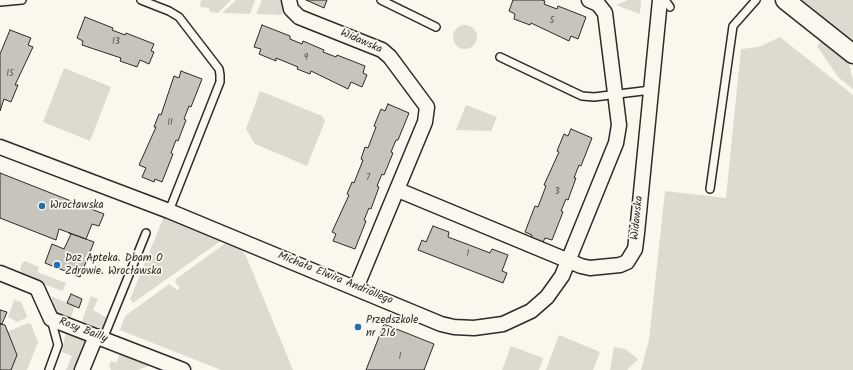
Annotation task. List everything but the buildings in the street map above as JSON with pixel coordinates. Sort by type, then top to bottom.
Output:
[{"type":"street","name":"Widawska","points":[[289,0],[290,9],[299,18],[382,50],[390,57],[427,107],[426,119],[398,190],[356,288]]},
{"type":"street","name":"Michała Elwira Andriollego","points":[[0,147],[169,211],[441,324],[454,327],[474,328],[503,324],[518,318],[539,304],[562,276],[616,142],[619,125],[605,13],[598,4],[589,0]]},
{"type":"street","points":[[785,0],[853,54]]},
{"type":"street","name":"Widawska","points":[[398,190],[590,268],[620,265],[627,262],[635,249],[651,90],[665,4]]},
{"type":"street","name":"Rosy Bailly","points":[[0,273],[37,288],[51,319],[183,370]]},
{"type":"street","points":[[82,370],[99,338]]},
{"type":"lane","points":[[0,2],[22,0]]},
{"type":"lane","points":[[141,0],[169,11],[179,17],[219,69],[220,75],[220,82],[169,211]]},
{"type":"lane","points":[[381,0],[436,27]]},
{"type":"lane","points":[[710,189],[733,26],[756,0]]},
{"type":"lane","points":[[500,57],[582,96],[594,97],[651,90]]},
{"type":"lane","points":[[99,338],[146,233]]},
{"type":"lane","points":[[48,370],[58,345],[51,319]]},
{"type":"shaded area","points":[[201,0],[231,0],[218,13],[210,12],[209,8],[200,7]]},
{"type":"shaded area","points":[[236,0],[255,0],[250,14],[222,13]]},
{"type":"shaded area","points":[[262,0],[285,0],[282,15],[256,14]]},
{"type":"shaded area","points":[[628,0],[641,0],[640,14],[616,5]]},
{"type":"shaded area","points":[[800,0],[853,0],[853,40]]},
{"type":"shaded area","points":[[465,25],[470,26],[476,32],[476,42],[470,48],[465,49],[460,48],[454,42],[453,37],[454,32],[460,26]]},
{"type":"shaded area","points":[[780,37],[853,95],[853,370],[641,370],[649,340],[665,191],[726,198],[741,49],[759,47]]},
{"type":"shaded area","points":[[823,39],[848,59],[853,80],[853,89],[838,77],[817,46]]},
{"type":"shaded area","points":[[64,68],[111,87],[90,141],[43,122]]},
{"type":"shaded area","points":[[260,91],[322,116],[325,121],[307,166],[255,144],[246,129]]},
{"type":"shaded area","points":[[466,105],[497,117],[491,131],[456,130]]},
{"type":"shaded area","points":[[165,214],[222,240],[133,303],[130,299]]},
{"type":"shaded area","points":[[230,240],[236,242],[246,256],[293,370],[221,370],[120,330],[125,316],[169,284],[177,290],[180,288],[175,282],[176,279]]},
{"type":"shaded area","points":[[25,261],[39,267],[37,272],[66,283],[63,291],[26,278],[20,270],[22,263]]},
{"type":"shaded area","points":[[51,296],[75,306],[69,322],[56,312]]},
{"type":"shaded area","points":[[91,296],[98,299],[93,310],[107,318],[102,329],[82,321]]},
{"type":"shaded area","points":[[14,300],[21,302],[27,316],[26,318],[17,322],[8,317]]},
{"type":"shaded area","points":[[28,323],[31,324],[38,342],[27,370],[11,370],[17,355],[7,332]]},
{"type":"shaded area","points":[[68,332],[83,339],[86,346],[77,370],[66,370],[72,356],[62,352],[65,336]]},
{"type":"shaded area","points":[[559,335],[600,352],[593,370],[546,370]]},
{"type":"shaded area","points":[[511,346],[543,358],[539,370],[502,370]]},
{"type":"shaded area","points":[[614,347],[625,349],[638,359],[627,370],[610,370]]},
{"type":"shaded area","points":[[121,352],[152,365],[137,370],[111,370],[109,366],[111,361],[116,363]]},
{"type":"place","name":"Wrocławska","points":[[42,206]]},
{"type":"place","name":"Doz Apteka. Dbam O Zdrowie. Wrocławska","points":[[57,265]]},
{"type":"place","name":"Przedszkole nr 216","points":[[358,327]]}]
